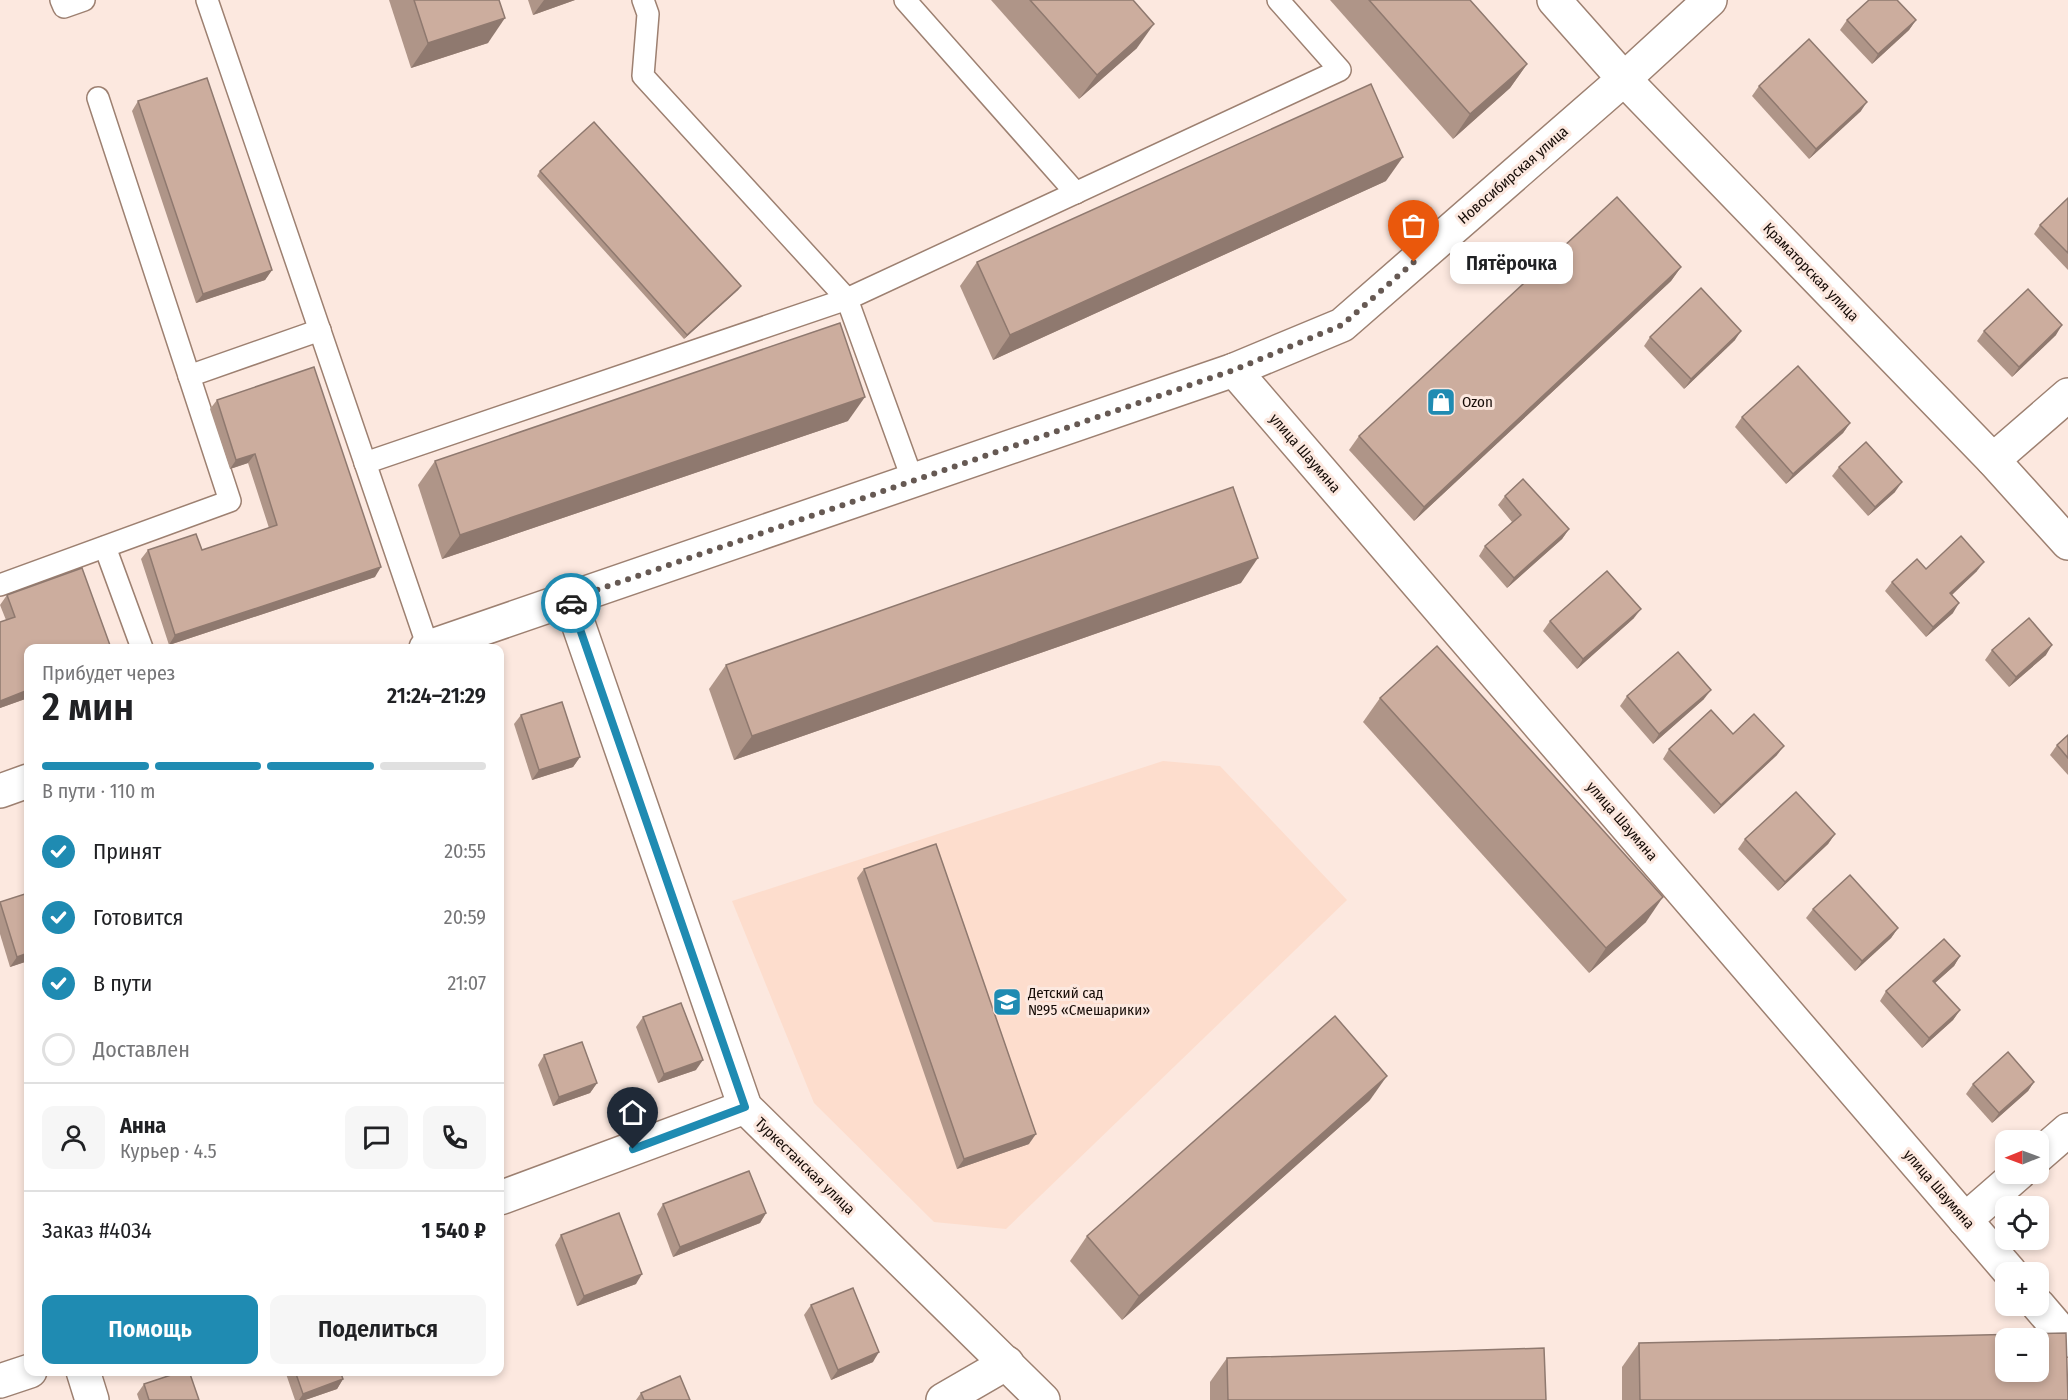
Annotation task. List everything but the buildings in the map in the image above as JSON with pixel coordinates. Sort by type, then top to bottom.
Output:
[{"type":"street","name":"Краматорская улица","points":[[1554,0],[1624,79],[1993,460],[2068,543]]},
{"type":"street","name":"Новосибирская улица","points":[[439,644],[1234,370],[1342,325],[1624,79],[1710,0]]},
{"type":"street","name":"улица Шаумяна","points":[[1234,370],[2001,1262]]},
{"type":"street","points":[[1993,460],[2068,395]]},
{"type":"street","name":"Туркестанская улица","points":[[570,600],[745,1107],[1042,1400]]},
{"type":"street","points":[[0,791],[24,782]]},
{"type":"street","points":[[504,1197],[745,1107]]},
{"type":"street","points":[[2049,1146],[2068,1130]]},
{"type":"street","points":[[1965,1220],[2006,1184]]},
{"type":"street","points":[[2047,1316],[2068,1340]]},
{"type":"street","points":[[942,1400],[1007,1363]]},
{"type":"street","points":[[0,1381],[24,1373]]},
{"type":"street","points":[[85,1376],[92,1400]]},
{"type":"lane","points":[[61,0],[64,7],[84,0]]},
{"type":"lane","points":[[207,0],[426,644]]},
{"type":"lane","points":[[643,0],[648,14],[643,76],[847,299],[913,481]]},
{"type":"lane","points":[[905,0],[1076,193]]},
{"type":"lane","points":[[365,463],[847,299],[1340,70],[1278,0]]},
{"type":"lane","points":[[0,585],[230,501],[98,98]]},
{"type":"lane","points":[[189,376],[320,330]]},
{"type":"lane","points":[[105,547],[141,644]]},
{"type":"shaded area","name":"Детский сад №95 «Смешарики»","points":[[1163,761],[1220,766],[1347,900],[1006,1229],[934,1222],[814,1103],[732,901]]},
{"type":"way so far","points":[[571,603],[570,600],[591,592],[1234,370],[1342,325],[1414,262]]},
{"type":"place","name":"Пятёрочка","points":[[1414,262]]},
{"type":"place","name":"Ozon","points":[[1441,402]]},
{"type":"place","name":"Детский сад №95 «Смешарики»","points":[[1007,1002]]},
{"type":"route","points":[[571,603],[745,1107],[633,1149]]}]
